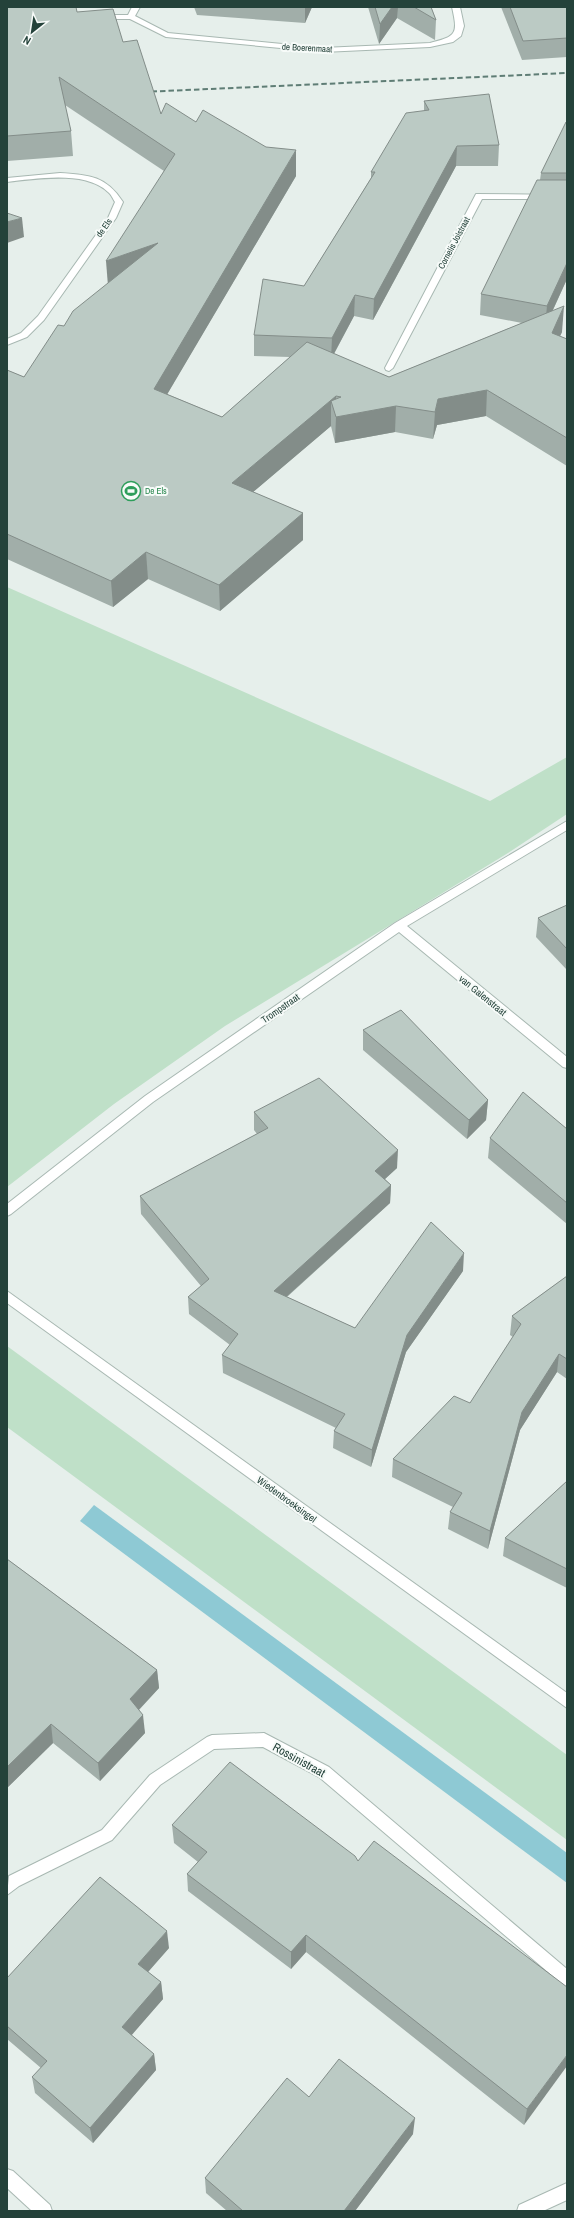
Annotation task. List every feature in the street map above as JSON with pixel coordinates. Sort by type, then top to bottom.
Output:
[{"type":"street","points":[[94,15],[131,17],[136,7]]},
{"type":"street","name":"de Boerenmaat","points":[[131,17],[166,35],[323,50],[430,45],[450,40],[458,34],[460,26],[456,7]]},
{"type":"street","name":"de Els","points":[[7,180],[57,176],[94,180],[110,189],[119,202],[112,218],[42,318],[24,335],[7,342]]},
{"type":"street","name":"Cornelis Jolstraat","points":[[389,368],[479,196],[567,197]]},
{"type":"street","name":"Trompstraat","points":[[7,1211],[149,1099],[399,926],[567,825]]},
{"type":"street","name":"van Galenstraat","points":[[399,926],[567,1064]]},
{"type":"street","name":"Wiedenbroeksingel","points":[[7,1296],[567,1701]]},
{"type":"street","name":"Rossinistraat","points":[[7,1888],[14,1881],[107,1835],[155,1780],[212,1742],[264,1740],[324,1772],[567,1979]]},
{"type":"street","points":[[7,2177],[44,2211]]},
{"type":"street","points":[[525,2211],[567,2191]]},
{"type":"green space","points":[[7,587],[490,801],[567,757],[567,814],[508,853],[225,1026],[114,1104],[7,1187]]},
{"type":"green space","points":[[7,1346],[567,1755],[567,1840],[7,1427]]},
{"type":"water","points":[[94,1505],[567,1853],[567,1883],[80,1521]]},
{"type":"building","points":[[7,7],[76,7],[77,12],[113,9],[123,42],[137,40],[161,114],[166,103],[196,122],[203,110],[266,147],[296,150],[154,389],[222,417],[307,342],[389,377],[564,306],[552,333],[567,339],[567,438],[487,390],[438,399],[435,412],[396,406],[336,417],[331,401],[341,397],[336,396],[232,483],[303,513],[219,585],[146,552],[111,581],[7,534],[7,370],[24,377],[58,325],[64,326],[73,311],[158,243],[106,261],[175,154],[59,77],[71,131],[7,136]]},
{"type":"building","points":[[375,7],[392,7],[380,24]]},
{"type":"building","points":[[414,7],[431,7],[436,20]]},
{"type":"building","points":[[510,7],[567,7],[567,38],[523,41]]},
{"type":"building","points":[[489,94],[499,145],[457,146],[374,299],[355,295],[332,338],[254,335],[263,279],[304,286],[375,172],[371,172],[406,113],[429,110],[424,101]]},
{"type":"building","points":[[566,122],[567,173],[541,173]]},
{"type":"building","points":[[537,180],[567,180],[567,263],[547,306],[481,294]]},
{"type":"building","points":[[7,213],[22,218],[7,222]]},
{"type":"building","points":[[567,905],[567,949],[538,918]]},
{"type":"building","points":[[401,1010],[488,1100],[469,1120],[363,1030]]},
{"type":"building","points":[[319,1078],[398,1150],[375,1171],[391,1185],[274,1291],[355,1328],[431,1222],[464,1253],[407,1335],[372,1450],[334,1431],[345,1414],[222,1355],[238,1334],[188,1297],[209,1279],[140,1196],[268,1128],[254,1112]]},
{"type":"building","points":[[523,1092],[567,1129],[567,1203],[490,1138]]},
{"type":"building","points":[[567,1276],[567,1359],[559,1354],[522,1412],[490,1531],[450,1512],[462,1493],[393,1459],[454,1396],[470,1403],[521,1324],[512,1316]]},
{"type":"building","points":[[567,1481],[567,1569],[505,1538]]},
{"type":"building","points":[[7,1559],[157,1670],[130,1699],[143,1715],[98,1763],[51,1724],[7,1767]]},
{"type":"building","points":[[230,1762],[355,1856],[358,1861],[374,1841],[567,1987],[567,2055],[527,2109],[306,1935],[291,1952],[187,1874],[207,1852],[172,1825]]},
{"type":"building","points":[[100,1877],[167,1931],[138,1964],[161,1982],[122,2027],[154,2054],[90,2128],[32,2077],[47,2061],[7,2026],[7,1978]]},
{"type":"building","points":[[339,2059],[415,2118],[344,2211],[243,2211],[205,2178],[287,2078],[309,2097]]},
{"type":"railway","points":[[143,92],[567,73]]},
{"type":"place","name":"De Els","points":[[131,491]]}]
